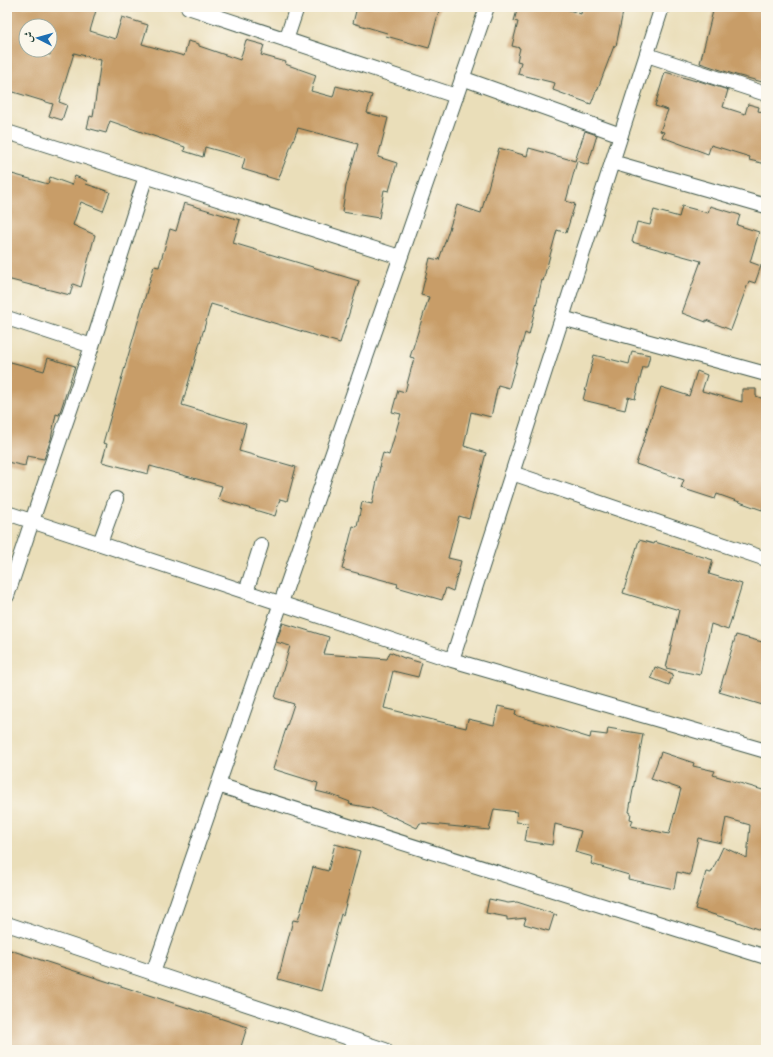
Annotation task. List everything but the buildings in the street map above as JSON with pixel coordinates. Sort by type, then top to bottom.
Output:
[{"type":"street","points":[[188,7],[456,96]]},
{"type":"street","points":[[286,40],[297,7]]},
{"type":"street","points":[[153,973],[487,7]]},
{"type":"street","points":[[452,660],[662,7]]},
{"type":"street","points":[[647,55],[766,94]]},
{"type":"street","points":[[462,78],[621,135]]},
{"type":"street","points":[[7,132],[400,257]]},
{"type":"street","points":[[612,162],[766,206]]},
{"type":"street","points":[[7,596],[92,346],[146,176]]},
{"type":"street","points":[[7,318],[92,346]]},
{"type":"street","points":[[562,318],[766,374]]},
{"type":"street","points":[[512,473],[766,559]]},
{"type":"street","points":[[100,543],[116,499]]},
{"type":"street","points":[[7,513],[452,660],[766,751]]},
{"type":"street","points":[[246,592],[261,545]]},
{"type":"street","points":[[218,785],[766,957]]},
{"type":"street","points":[[7,924],[386,1050]]}]
